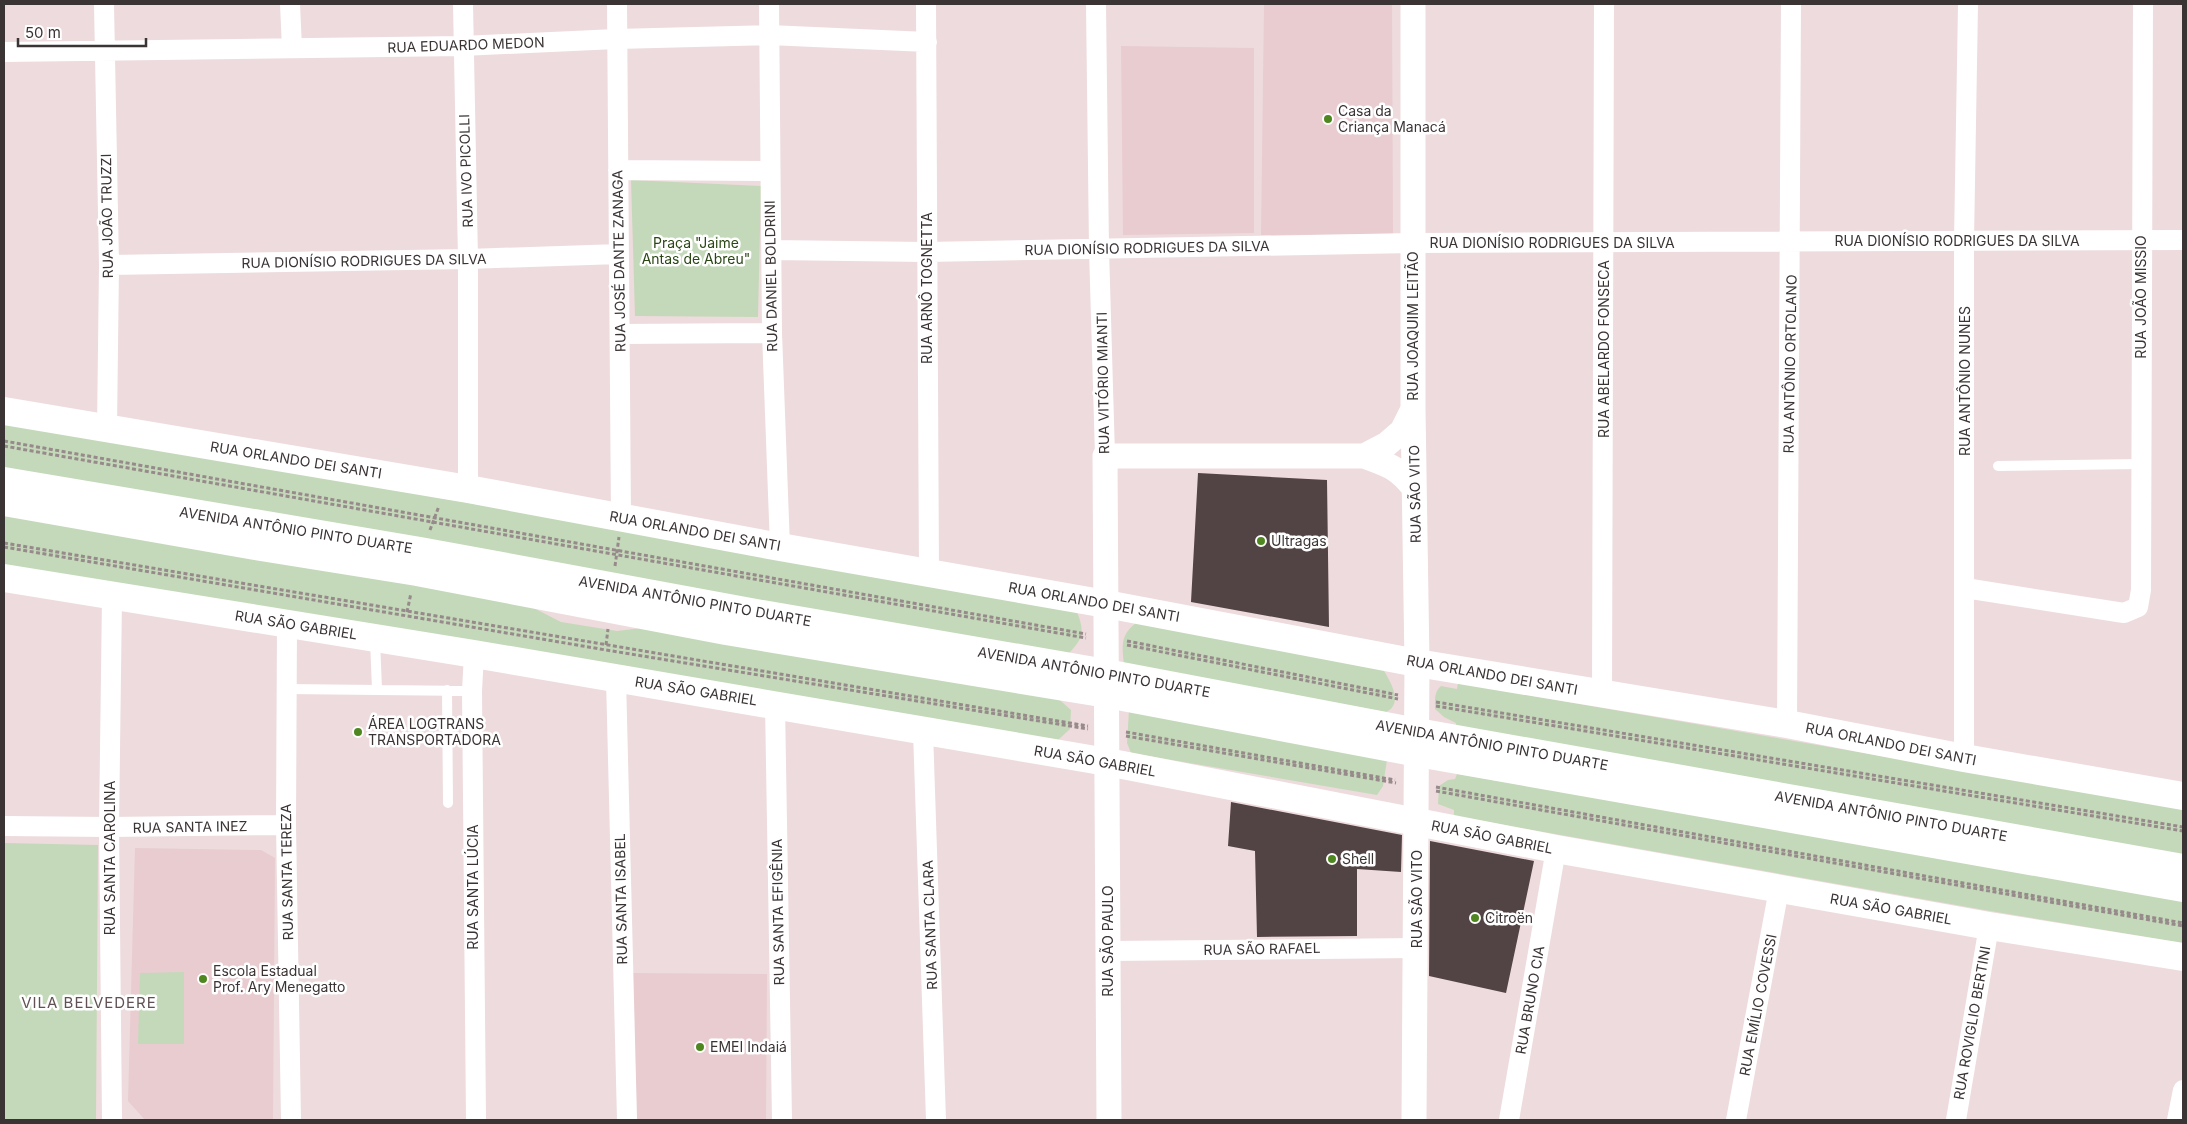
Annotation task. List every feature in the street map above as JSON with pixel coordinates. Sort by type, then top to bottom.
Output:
[{"type":"main road","name":"RUA ORLANDO DEI SANTI","points":[[4,411],[468,489],[780,547],[1106,604],[1418,663],[1787,724],[1964,758],[2183,796]]},
{"type":"main road","name":"AVENIDA ANTÔNIO PINTO DUARTE","points":[[4,481],[420,551],[756,613],[1417,743],[2183,888]]},
{"type":"main road","name":"AVENIDA ANTÔNIO PINTO DUARTE","points":[[4,502],[417,572],[726,631],[1106,683]]},
{"type":"main road","name":"RUA SÃO GABRIEL","points":[[4,578],[775,704],[1107,762],[1556,849],[1989,926],[2183,957]]},
{"type":"main road","name":"AVENIDA ANTÔNIO PINTO DUARTE","points":[[1417,743],[2183,868]]},
{"type":"street","name":"RUA JOÃO TRUZZI","points":[[104,4],[103,51],[109,265],[107,429]]},
{"type":"street","points":[[290,4],[292,48]]},
{"type":"street","name":"RUA IVO PICOLLI","points":[[463,4],[462,46],[468,259],[468,489]]},
{"type":"street","name":"RUA JOSÉ DANTE ZANAGA","points":[[617,4],[621,518]]},
{"type":"street","name":"RUA DANIEL BOLDRINI","points":[[768,4],[772,333],[780,547]]},
{"type":"street","name":"RUA ARNÔ TOGNETTA","points":[[926,4],[929,572]]},
{"type":"street","name":"RUA VITÓRIO MIANTI","points":[[1096,4],[1107,762]]},
{"type":"street","name":"RUA JOAQUIM LEITÃO","points":[[1104,456],[1364,456],[1387,444],[1402,432],[1413,409],[1412,4]]},
{"type":"street","name":"RUA ABELARDO FONSECA","points":[[1602,694],[1604,4]]},
{"type":"street","name":"RUA ANTÔNIO ORTOLANO","points":[[1787,724],[1791,4]]},
{"type":"street","name":"RUA ANTÔNIO NUNES","points":[[1964,758],[1964,241],[1968,4]]},
{"type":"street","name":"RUA JOÃO MISSIO","points":[[1965,588],[2124,613],[2138,607],[2141,590],[2143,4]]},
{"type":"street","name":"RUA EDUARDO MEDON","points":[[4,52],[462,46],[769,35],[927,42]]},
{"type":"street","points":[[618,170],[769,171]]},
{"type":"street","name":"RUA DIONÍSIO RODRIGUES DA SILVA","points":[[772,250],[926,252],[1413,244],[2183,240]]},
{"type":"street","name":"RUA DIONÍSIO RODRIGUES DA SILVA","points":[[109,265],[468,259],[618,254]]},
{"type":"street","points":[[620,334],[772,333]]},
{"type":"street","name":"RUA SÃO VITO","points":[[1413,409],[1418,663],[1414,1120]]},
{"type":"street","points":[[1364,456],[1387,464],[1402,473],[1414,488]]},
{"type":"street","name":"RUA SANTA CAROLINA","points":[[112,597],[109,828],[112,1120]]},
{"type":"street","name":"RUA SANTA TEREZA","points":[[287,624],[286,825],[291,1120]]},
{"type":"street","name":"RUA SANTA LÚCIA","points":[[474,654],[472,692],[476,1120]]},
{"type":"street","name":"RUA SANTA ISABEL","points":[[616,678],[627,1120]]},
{"type":"street","name":"RUA SANTA EFIGÊNIA","points":[[775,704],[782,1120]]},
{"type":"street","name":"RUA SANTA CLARA","points":[[923,731],[936,1120]]},
{"type":"street","name":"RUA SÃO PAULO","points":[[1107,762],[1109,1120]]},
{"type":"street","name":"RUA SANTA INEZ","points":[[4,826],[109,828],[286,825]]},
{"type":"street","name":"RUA BRUNO CIA","points":[[1509,1120],[1556,849]]},
{"type":"street","name":"RUA EMÍLIO COVESSI","points":[[1736,1120],[1779,889]]},
{"type":"street","name":"RUA ROVIGLIO BERTINI","points":[[1956,1120],[1989,926]]},
{"type":"street","name":"RUA SÃO RAFAEL","points":[[1108,951],[1416,948]]},
{"type":"street","points":[[2177,1120],[2183,1090]]},
{"type":"lane","points":[[1998,466],[2141,464]]},
{"type":"lane","points":[[375,638],[377,689]]},
{"type":"lane","points":[[286,689],[447,690],[472,692]]},
{"type":"lane","points":[[447,690],[448,803]]},
{"type":"path","points":[[4,441],[1106,639],[1417,701],[2183,829]]},
{"type":"path","points":[[4,446],[1106,639]]},
{"type":"path","points":[[4,542],[1107,731],[2183,925]]},
{"type":"path","points":[[4,547],[606,650],[1107,731]]},
{"type":"shaded area","name":"Casa da Criança Manacá","points":[[1264,4],[1392,4],[1393,234],[1261,235]]},
{"type":"shaded area","points":[[1121,46],[1254,48],[1254,233],[1123,235]]},
{"type":"shaded area","name":"Escola Estadual Prof. Ary Menegatto","points":[[135,848],[261,850],[275,858],[273,1120],[145,1120],[128,1101]]},
{"type":"shaded area","name":"EMEI Indaiá","points":[[632,973],[767,974],[766,1120],[637,1120]]},
{"type":"green space","name":"Praça \"Jaime Antas de Abreu\"","points":[[631,180],[761,186],[758,317],[635,316]]},
{"type":"green space","points":[[4,423],[469,503],[1077,612],[1082,630],[1080,639],[1068,654],[4,473]]},
{"type":"green space","points":[[4,513],[520,601],[561,622],[617,631],[658,626],[1054,695],[1071,710],[1070,729],[1058,740],[4,565]]},
{"type":"green space","points":[[1136,623],[1381,666],[1394,690],[1394,703],[1392,708],[1386,712],[1124,665],[1123,641],[1127,632]]},
{"type":"green space","points":[[1458,683],[2183,808],[2183,856],[1456,729],[1456,723],[1444,717],[1435,709],[1435,699],[1437,691],[1441,686],[1457,689]]},
{"type":"green space","points":[[1129,710],[1387,760],[1383,786],[1377,795],[1131,753],[1127,743]]},
{"type":"green space","points":[[1457,774],[2183,897],[2183,943],[1990,911],[1454,816],[1454,810],[1438,804],[1439,786],[1448,780],[1455,779]]},
{"type":"green space","points":[[4,843],[98,845],[96,1120],[4,1120]]},
{"type":"green space","points":[[184,972],[184,1044],[138,1044],[140,973]]},
{"type":"building","name":"Ultragas","points":[[1198,473],[1327,480],[1329,627],[1191,602]]},
{"type":"building","name":"Shell","points":[[1231,802],[1402,835],[1401,872],[1357,869],[1357,936],[1257,937],[1255,851],[1228,846]]},
{"type":"building","name":"Citroën","points":[[1430,841],[1534,861],[1506,993],[1429,976]]},
{"type":"place","name":"Casa da Criança Manacá","points":[[1328,119]]},
{"type":"place","name":"Ultragas","points":[[1261,541]]},
{"type":"place","name":"ÁREA LOGTRANS TRANSPORTADORA","points":[[358,732]]},
{"type":"place","name":"Shell","points":[[1332,859]]},
{"type":"place","name":"Citroën","points":[[1475,918]]},
{"type":"place","name":"Escola Estadual Prof. Ary Menegatto","points":[[203,979]]},
{"type":"place","name":"EMEI Indaiá","points":[[700,1047]]},
{"type":"district","name":"VILA BELVEDERE","points":[[89,1003]]}]
